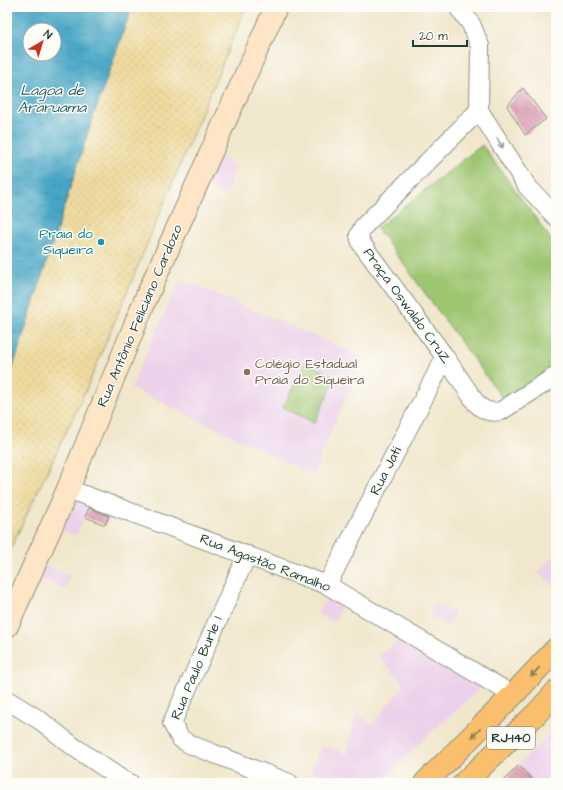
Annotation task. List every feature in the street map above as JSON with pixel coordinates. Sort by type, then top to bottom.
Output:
[{"type":"highway","name":"RJ-140","points":[[425,783],[513,695],[556,649]]},
{"type":"highway","name":"RJ-140","points":[[464,783],[536,714],[556,692]]},
{"type":"street","name":"Rua Antônio Feliciano Cardozo","points":[[7,626],[68,489],[146,298],[276,7]]},
{"type":"street","points":[[458,7],[471,24],[480,46],[479,110],[527,186],[556,217]]},
{"type":"street","name":"Praça Oswaldo CruZ","points":[[479,110],[363,227],[359,234],[361,243],[482,410],[491,413],[501,411],[556,376]]},
{"type":"street","name":"Rua Jati","points":[[327,585],[445,357]]},
{"type":"street","name":"Rua Agastão Ramalho","points":[[68,489],[327,585],[513,695]]},
{"type":"street","name":"Rua Paulo Burle 1","points":[[247,555],[180,701],[172,723],[180,738],[189,744],[277,781]]},
{"type":"street","points":[[7,700],[41,721],[74,747],[130,783]]},
{"type":"shaded area","points":[[218,156],[236,166],[225,196],[204,185]]},
{"type":"shaded area","name":"Colégio Estadual Praia do Siqueira","points":[[180,279],[363,357],[313,474],[131,388]]},
{"type":"shaded area","points":[[70,494],[91,502],[76,536],[54,527]]},
{"type":"shaded area","points":[[556,554],[556,587],[537,572]]},
{"type":"shaded area","points":[[43,564],[70,576],[64,590],[37,576]]},
{"type":"shaded area","points":[[330,594],[343,600],[334,621],[316,613]]},
{"type":"shaded area","points":[[436,601],[455,614],[448,627],[429,616]]},
{"type":"shaded area","points":[[404,636],[484,684],[425,738],[381,783],[343,783],[311,772],[322,745],[347,754],[357,712],[372,725],[404,685],[379,656]]},
{"type":"shaded area","points":[[556,727],[556,780],[552,783],[535,783],[519,765]]},
{"type":"green space","points":[[482,145],[556,246],[556,367],[506,403],[377,228]]},
{"type":"green space","points":[[306,362],[336,378],[314,423],[283,407]]},
{"type":"sand","name":"Praia do Siqueira","points":[[132,7],[246,7],[86,390],[7,556],[7,379],[14,364],[92,120]]},
{"type":"water","name":"Lagoa de Araruama","points":[[7,7],[132,7],[92,120],[14,364],[7,379]]},
{"type":"building","points":[[523,88],[546,119],[525,135],[507,106]]},
{"type":"building","points":[[89,508],[109,516],[105,525],[85,517]]},
{"type":"building","points":[[519,765],[535,783],[501,783]]},
{"type":"place","name":"Praia do Siqueira","points":[[101,242]]},
{"type":"place","name":"Colégio Estadual Praia do Siqueira","points":[[247,372]]}]
